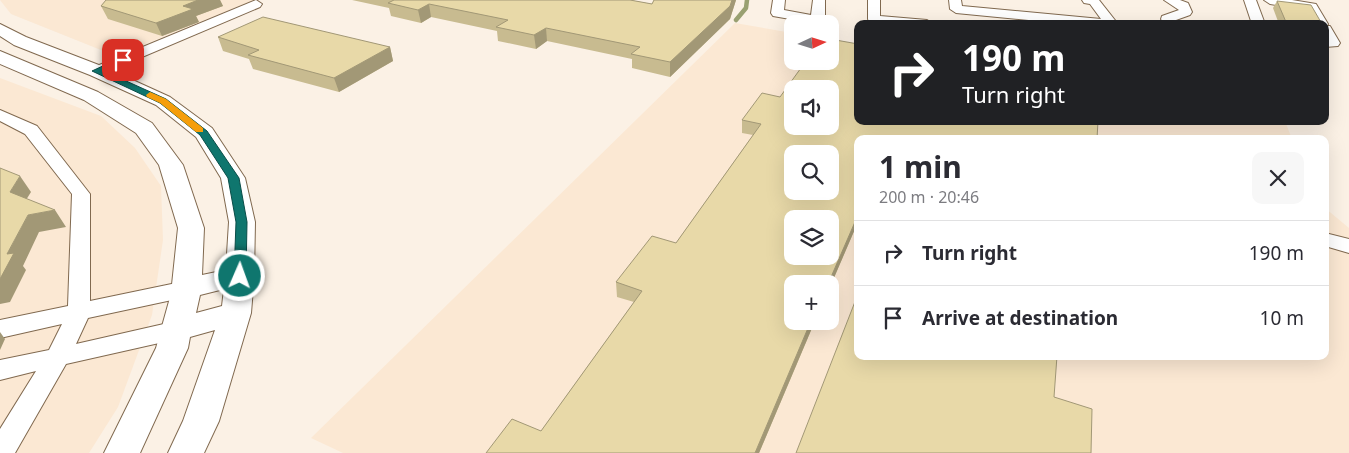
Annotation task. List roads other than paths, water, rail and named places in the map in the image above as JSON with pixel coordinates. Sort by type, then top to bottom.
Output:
[{"type":"main road","points":[[0,29],[20,41],[96,71],[163,101],[204,133],[233,178],[242,222],[240,276],[236,314],[201,421],[186,453]]},
{"type":"main road","points":[[0,57],[91,96],[144,128],[171,165],[191,228],[186,289],[172,348],[122,453]]},
{"type":"main road","points":[[64,85],[96,71]]},
{"type":"main road","points":[[186,289],[240,276]]},
{"type":"main road","points":[[177,330],[236,314]]},
{"type":"lane","points":[[778,0],[777,12],[813,19],[819,16],[819,0]]},
{"type":"lane","points":[[874,0],[874,19],[885,20]]},
{"type":"lane","points":[[1088,0],[1093,0],[1109,20]]},
{"type":"lane","points":[[1168,20],[1186,12],[1184,6],[1170,0]]},
{"type":"lane","points":[[1250,0],[1258,20]]},
{"type":"lane","points":[[1270,0],[1312,7],[1320,20]]},
{"type":"lane","points":[[96,71],[256,4]]},
{"type":"lane","points":[[958,20],[956,4],[1081,20]]},
{"type":"lane","points":[[0,115],[31,130],[81,194],[79,312],[58,357],[0,453]]},
{"type":"lane","points":[[1329,240],[1349,246]]},
{"type":"lane","points":[[0,329],[186,289]]},
{"type":"lane","points":[[0,370],[177,330]]},
{"type":"waterway","points":[[736,20],[746,8],[747,0]]}]
